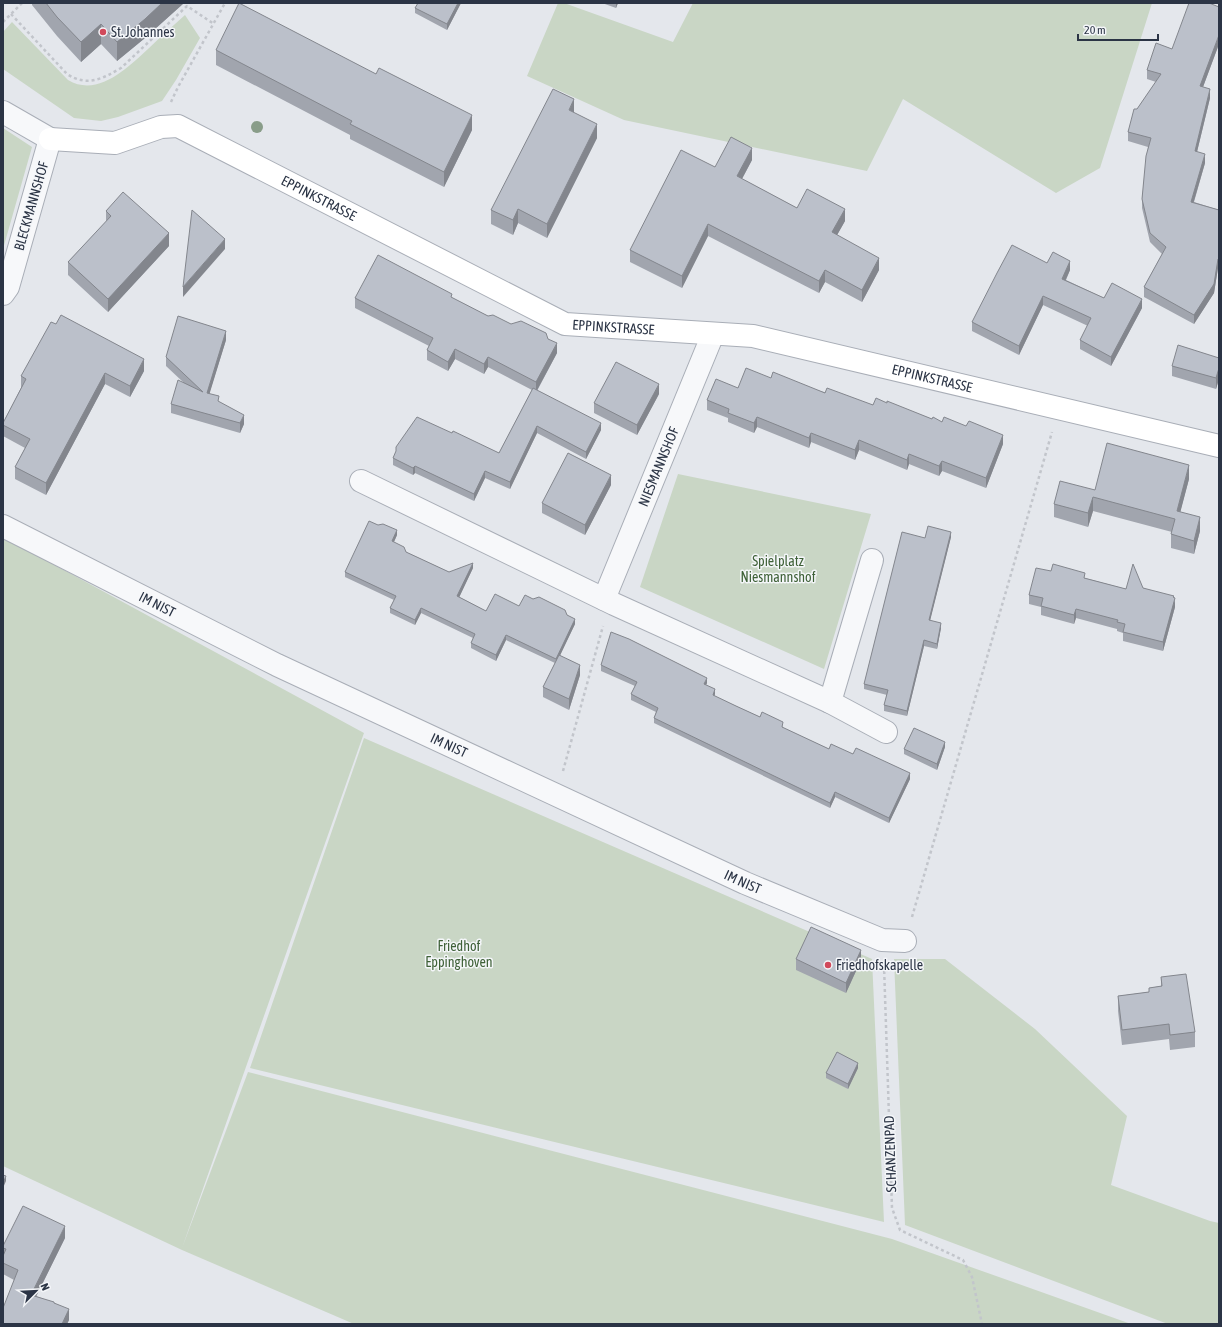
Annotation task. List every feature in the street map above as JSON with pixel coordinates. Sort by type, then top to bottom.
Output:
[{"type":"street","name":"EPPINKSTRASSE","points":[[3,112],[50,139],[115,143],[161,127],[178,126],[565,324],[753,336],[1219,446]]},
{"type":"street","name":"BLECKMANNSHOF","points":[[3,294],[8,287],[50,139]]},
{"type":"street","name":"NIESMANNSHOF","points":[[609,601],[713,334]]},
{"type":"street","points":[[361,481],[609,601],[830,702],[886,732]]},
{"type":"street","name":"IM NIST","points":[[3,526],[277,665],[745,883],[882,940],[905,941]]},
{"type":"street","points":[[830,702],[872,560]]},
{"type":"path","points":[[3,22],[22,3]]},
{"type":"path","points":[[161,127],[178,87],[226,3]]},
{"type":"path","points":[[11,14],[67,74],[76,80],[83,81],[95,80],[110,75],[121,68],[187,6],[214,24]]},
{"type":"path","points":[[905,941],[1058,409]]},
{"type":"path","points":[[556,794],[609,601]]},
{"type":"path","name":"SCHANZENPAD","points":[[882,940],[892,1208],[900,1230],[962,1260],[972,1277],[982,1324]]},
{"type":"green space","points":[[558,3],[564,3],[673,42],[693,3],[1152,3],[1100,168],[1056,193],[903,99],[867,171],[624,120],[527,76]]},
{"type":"green space","points":[[185,15],[200,38],[176,80],[162,101],[118,117],[101,121],[74,118],[3,69],[3,32],[12,22],[68,80],[79,85],[90,85],[101,83],[122,71]]},
{"type":"green space","points":[[3,128],[32,147],[3,249]]},
{"type":"green space","name":"Spielplatz Niesmannshof","points":[[678,474],[871,514],[824,669],[640,587]]},
{"type":"green space","points":[[3,537],[364,733],[182,1248],[248,1072],[892,1239],[1131,1324],[354,1324],[182,1250],[3,1166]]},
{"type":"green space","name":"Friedhof Eppinghoven","points":[[364,738],[872,959],[884,1222],[250,1068]]},
{"type":"green space","points":[[894,959],[945,959],[1035,1029],[1127,1116],[1111,1185],[1219,1223],[1219,1324],[1168,1324],[905,1225]]},
{"type":"building","points":[[46,3],[162,3],[117,42],[101,24],[81,42]]},
{"type":"building","points":[[239,3],[376,74],[379,68],[472,115],[444,172],[350,124],[352,121],[216,50]]},
{"type":"building","points":[[418,3],[458,3],[447,24],[415,8]]},
{"type":"building","points":[[1189,3],[1209,3],[1219,7],[1219,35],[1200,86],[1210,89],[1195,151],[1205,154],[1191,202],[1219,210],[1219,259],[1214,284],[1194,315],[1144,287],[1166,247],[1150,233],[1142,199],[1146,156],[1151,138],[1128,132],[1134,109],[1137,109],[1161,74],[1147,70],[1156,43],[1172,49]]},
{"type":"building","points":[[553,89],[574,99],[569,110],[597,124],[547,224],[518,209],[513,220],[491,210]]},
{"type":"building","points":[[731,137],[752,148],[737,176],[797,208],[807,189],[845,209],[832,232],[879,258],[862,290],[825,270],[819,281],[708,224],[682,276],[630,250],[681,150],[715,167]]},
{"type":"building","points":[[123,192],[169,233],[108,299],[68,262],[111,216],[106,211]]},
{"type":"building","points":[[192,210],[225,239],[183,287]]},
{"type":"building","points":[[1012,245],[1047,263],[1053,252],[1070,261],[1062,279],[1104,298],[1112,283],[1142,299],[1111,357],[1080,340],[1091,318],[1043,296],[1019,346],[972,322]]},
{"type":"building","points":[[378,255],[452,294],[451,297],[488,316],[493,315],[511,324],[521,321],[546,333],[548,339],[557,343],[536,382],[488,357],[484,364],[455,349],[448,362],[427,350],[433,338],[355,298]]},
{"type":"building","points":[[61,315],[144,359],[130,386],[105,373],[46,483],[15,467],[30,439],[3,425],[3,423],[26,379],[21,376],[51,322],[56,324]]},
{"type":"building","points":[[178,316],[226,331],[207,393],[219,396],[218,401],[244,415],[240,423],[171,404],[178,380],[203,392],[166,357]]},
{"type":"building","points":[[1178,345],[1219,358],[1219,368],[1216,378],[1172,366]]},
{"type":"building","points":[[616,362],[659,384],[637,425],[594,403]]},
{"type":"building","points":[[746,368],[771,378],[773,372],[825,393],[827,388],[873,405],[876,398],[887,403],[887,401],[932,419],[933,417],[942,422],[944,417],[966,426],[969,421],[1003,435],[986,478],[942,461],[939,466],[909,454],[907,460],[859,440],[855,450],[811,433],[809,438],[757,417],[754,423],[728,413],[729,409],[707,400],[716,379],[738,388]]},
{"type":"building","points":[[533,388],[601,423],[586,452],[537,426],[510,482],[485,471],[474,494],[415,466],[413,468],[393,458],[396,447],[417,417],[452,433],[453,431],[499,453]]},
{"type":"building","points":[[1107,443],[1189,465],[1177,511],[1200,517],[1194,541],[1171,534],[1175,519],[1093,497],[1088,513],[1054,504],[1060,481],[1095,490]]},
{"type":"building","points":[[568,453],[611,475],[585,525],[542,503]]},
{"type":"building","points":[[369,521],[378,525],[383,524],[397,530],[392,541],[404,547],[406,552],[449,572],[473,563],[457,596],[486,611],[495,594],[519,606],[525,595],[533,599],[539,597],[565,610],[567,615],[575,619],[556,659],[506,635],[496,655],[471,643],[475,634],[421,608],[415,620],[390,608],[396,596],[345,572]]},
{"type":"building","points":[[928,526],[951,532],[929,620],[941,623],[937,644],[924,640],[907,711],[884,705],[888,690],[864,684],[902,532],[925,538]]},
{"type":"building","points":[[1053,564],[1085,573],[1084,578],[1126,589],[1133,564],[1143,588],[1174,596],[1173,597],[1175,598],[1163,642],[1123,632],[1125,624],[1117,622],[1118,620],[1076,609],[1074,615],[1041,606],[1043,598],[1029,595],[1036,568],[1051,571]]},
{"type":"building","points":[[611,632],[629,639],[707,678],[704,684],[715,689],[713,695],[736,706],[760,717],[762,712],[783,722],[782,727],[829,749],[831,744],[853,754],[856,748],[910,773],[889,818],[835,792],[830,803],[654,718],[658,708],[631,694],[637,682],[601,665]]},
{"type":"building","points":[[559,655],[580,665],[569,699],[543,687]]},
{"type":"building","points":[[914,728],[945,742],[937,764],[904,749]]},
{"type":"building","name":"Friedhofskapelle","points":[[811,927],[861,950],[846,983],[796,959]]},
{"type":"building","points":[[1186,974],[1195,1032],[1170,1035],[1169,1024],[1122,1030],[1118,996],[1149,992],[1149,988],[1162,986],[1161,977]]},
{"type":"building","points":[[837,1052],[858,1063],[848,1084],[826,1073]]},
{"type":"building","points":[[3,1175],[6,1176],[3,1183]]},
{"type":"building","points":[[23,1206],[65,1226],[31,1295],[54,1302],[69,1309],[62,1324],[3,1324],[3,1308],[18,1270],[3,1263],[3,1256],[6,1249],[3,1248],[3,1246]]},
{"type":"place","name":"St. Johannes","points":[[103,32]]},
{"type":"place","name":"Friedhofskapelle","points":[[828,965]]}]
